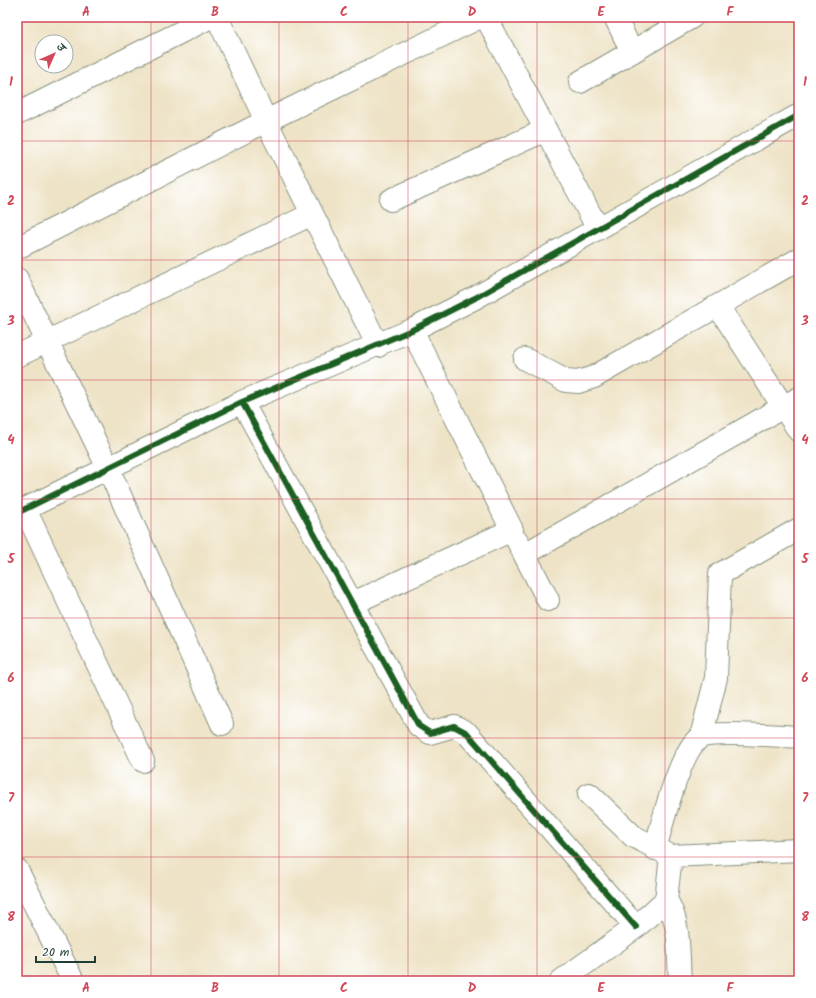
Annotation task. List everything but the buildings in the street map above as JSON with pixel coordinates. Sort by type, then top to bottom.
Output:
[{"type":"street","points":[[17,114],[211,17]]},
{"type":"street","points":[[217,17],[266,121],[378,346]]},
{"type":"street","points":[[17,248],[266,121],[480,17]]},
{"type":"street","points":[[486,17],[598,229]]},
{"type":"street","points":[[615,17],[632,52]]},
{"type":"street","points":[[580,82],[692,17]]},
{"type":"street","points":[[143,761],[21,511],[242,402],[378,346],[475,298],[799,114]]},
{"type":"street","points":[[391,200],[546,130]]},
{"type":"street","points":[[17,356],[312,214]]},
{"type":"street","points":[[525,359],[566,381],[578,382],[594,377],[799,259]]},
{"type":"street","points":[[17,278],[46,342],[108,468],[222,724]]},
{"type":"street","points":[[718,306],[792,402],[799,431]]},
{"type":"street","points":[[412,330],[548,600]]},
{"type":"street","points":[[242,402],[419,726],[430,734],[454,726],[467,733],[636,927]]},
{"type":"street","points":[[525,554],[792,402]]},
{"type":"street","points":[[680,981],[675,924],[671,907],[666,900],[663,852],[679,770],[690,749],[701,737],[716,678],[720,574],[799,529]]},
{"type":"street","points":[[352,603],[512,530]]},
{"type":"street","points":[[701,737],[717,734],[799,737]]},
{"type":"street","points":[[589,794],[633,836],[663,852],[799,850]]},
{"type":"street","points":[[18,875],[65,979]]},
{"type":"street","points":[[561,981],[636,927],[666,900]]},
{"type":"cycle path","points":[[17,513],[242,402],[412,330],[475,298],[799,115]]},
{"type":"cycle path","points":[[242,402],[419,726],[430,733],[454,726],[467,733],[636,927]]}]
